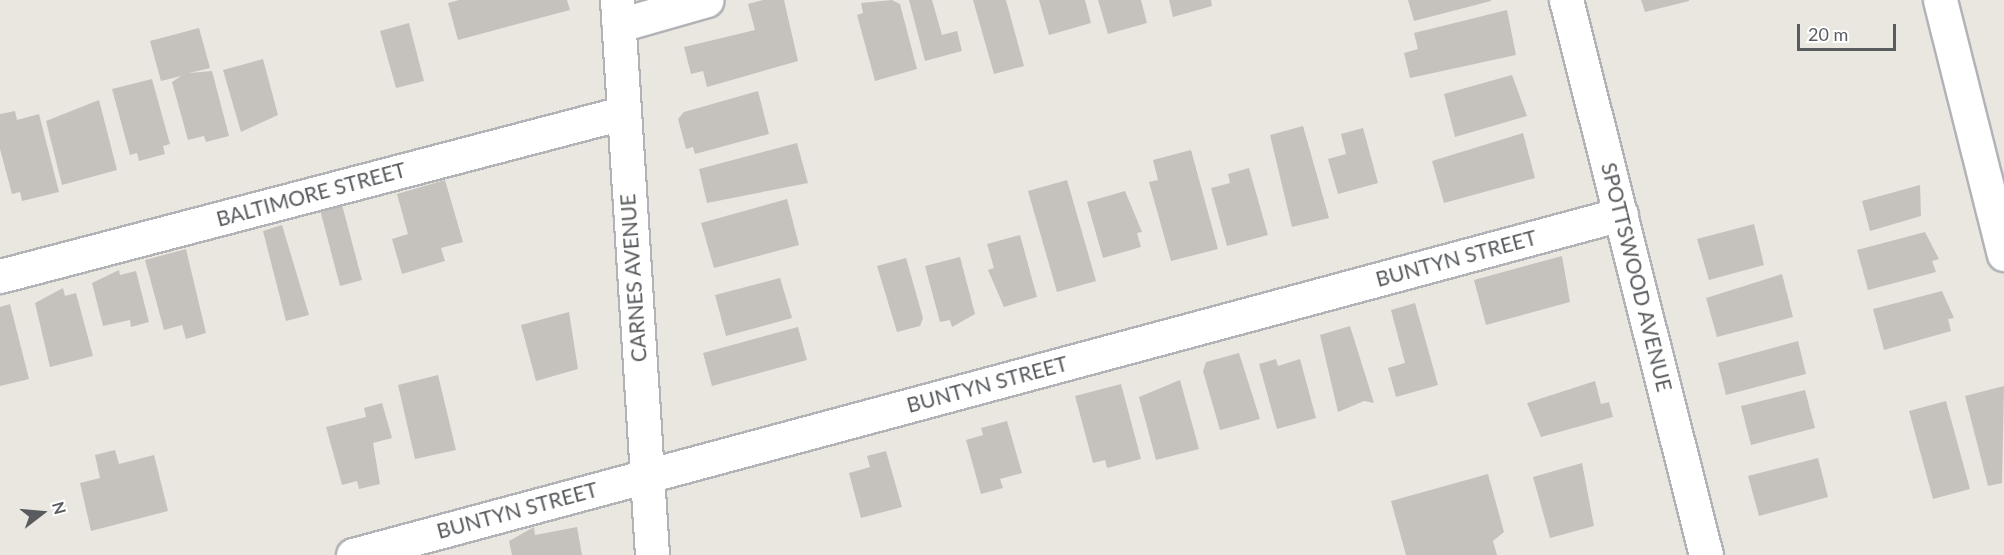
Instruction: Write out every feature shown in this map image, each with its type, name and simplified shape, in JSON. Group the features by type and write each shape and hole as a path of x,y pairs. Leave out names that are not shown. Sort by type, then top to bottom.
{"street":[{"path":"618,12 707,0"},
{"name":"SPOTTSWOOD AVENUE","path":"1566,0 1706,555"},
{"path":"1940,0 2004,254"},
{"name":"CARNES AVENUE","path":"618,12 622,113 652,555"},
{"name":"BALTIMORE STREET","path":"0,276 622,113"},
{"name":"BUNTYN STREET","path":"352,555 1621,214"}],"building":[{"path":"459,0 567,0 570,10 458,40 448,3"},
{"path":"763,0 784,0 798,61 707,87 703,71 691,74 684,47 755,30 748,4"},
{"path":"892,0 900,4 917,69 875,81 857,15 863,13 861,3"},
{"path":"909,0 932,0 942,35 957,31 962,51 925,61"},
{"path":"973,0 1006,0 1024,66 994,74"},
{"path":"1039,0 1085,0 1091,23 1049,35"},
{"path":"1098,0 1141,0 1147,23 1108,34"},
{"path":"1169,0 1211,0 1212,6 1173,17"},
{"path":"1408,0 1491,0 1491,1 1414,21"},
{"path":"1641,0 1689,0 1689,1 1645,12"},
{"path":"1507,10 1516,55 1410,78 1404,53 1418,49 1414,33"},
{"path":"409,23 424,81 396,88 380,31"},
{"path":"199,28 210,68 189,73 212,71 229,136 206,142 204,136 188,140 172,82 181,76 161,81 150,41"},
{"path":"263,59 278,115 241,132 223,70"},
{"path":"1512,75 1527,116 1455,137 1444,94"},
{"path":"152,79 170,144 163,146 165,154 139,161 137,153 130,155 112,89"},
{"path":"758,91 769,134 695,154 693,147 686,149 678,119 684,112"},
{"path":"99,100 117,170 62,185 46,121"},
{"path":"15,111 17,120 39,114 59,192 22,201 20,192 12,194 0,149 0,114"},
{"path":"1303,126 1329,218 1292,227 1270,135"},
{"path":"1363,128 1378,183 1338,194 1328,159 1346,154 1341,134"},
{"path":"1523,133 1535,178 1444,203 1432,161"},
{"path":"797,143 808,183 707,203 699,169"},
{"path":"1191,150 1218,249 1171,261 1149,182 1158,180 1153,160"},
{"path":"1249,168 1268,235 1227,246 1211,188 1230,183 1228,174"},
{"path":"445,180 463,242 441,248 445,261 402,274 392,239 408,234 397,194"},
{"path":"1067,180 1096,281 1057,292 1028,191"},
{"path":"1920,185 1921,216 1870,231 1862,201"},
{"path":"1125,191 1142,232 1137,233 1141,247 1103,258 1087,202"},
{"path":"787,199 799,245 714,268 701,223"},
{"path":"341,201 362,280 340,286 319,206"},
{"path":"1754,224 1764,265 1709,280 1697,239"},
{"path":"282,225 309,315 286,321 263,231"},
{"path":"1925,232 1939,259 1932,261 1936,272 1868,290 1857,250"},
{"path":"1020,235 1037,297 1004,307 988,270 994,268 987,244"},
{"path":"186,249 206,333 186,339 182,325 164,330 145,260"},
{"path":"1562,256 1570,302 1486,325 1474,280"},
{"path":"960,257 975,314 952,327 950,320 940,322 925,266"},
{"path":"906,258 923,318 920,326 897,332 877,266"},
{"path":"119,270 120,275 136,271 149,322 131,327 130,320 103,326 92,283"},
{"path":"1782,274 1793,317 1717,337 1706,298"},
{"path":"780,278 792,318 726,336 715,295"},
{"path":"63,288 65,296 76,293 93,356 50,367 35,303"},
{"path":"1942,291 1954,318 1948,319 1951,331 1884,350 1873,309"},
{"path":"1415,303 1438,385 1396,397 1388,368 1405,363 1391,310"},
{"path":"10,304 29,379 0,386 0,307"},
{"path":"569,312 578,369 536,381 521,325"},
{"path":"1350,326 1374,403 1364,401 1338,412 1320,335"},
{"path":"798,327 807,360 712,386 703,353"},
{"path":"1798,341 1806,374 1726,395 1718,363"},
{"path":"1239,353 1260,419 1220,430 1203,371 1206,362"},
{"path":"1276,359 1278,366 1300,359 1316,418 1277,429 1259,364"},
{"path":"438,375 456,450 415,459 398,385"},
{"path":"1180,380 1199,449 1156,460 1139,397"},
{"path":"1595,381 1601,404 1609,402 1613,417 1541,437 1527,403"},
{"path":"1121,384 1141,459 1107,468 1105,460 1093,463 1075,396"},
{"path":"2004,386 2002,483 1988,486 1965,396"},
{"path":"1805,390 1815,428 1751,445 1741,406"},
{"path":"1946,401 1970,489 1933,499 1909,411"},
{"path":"382,403 392,438 373,443 380,484 359,489 357,481 342,485 326,427 366,417 364,408"},
{"path":"1007,421 1022,473 1000,479 1003,488 981,494 966,440 983,435 981,428"},
{"path":"115,450 119,464 154,455 168,511 91,531 80,483 100,478 95,455"},
{"path":"886,451 902,507 861,518 849,473 870,467 867,456"},
{"path":"1818,458 1828,497 1759,516 1748,476"},
{"path":"1582,463 1594,526 1550,538 1533,477"},
{"path":"1488,474 1504,532 1493,541 1497,555 1406,555 1391,501"},
{"path":"534,527 535,535 577,527 582,555 512,555 509,541"}]}
